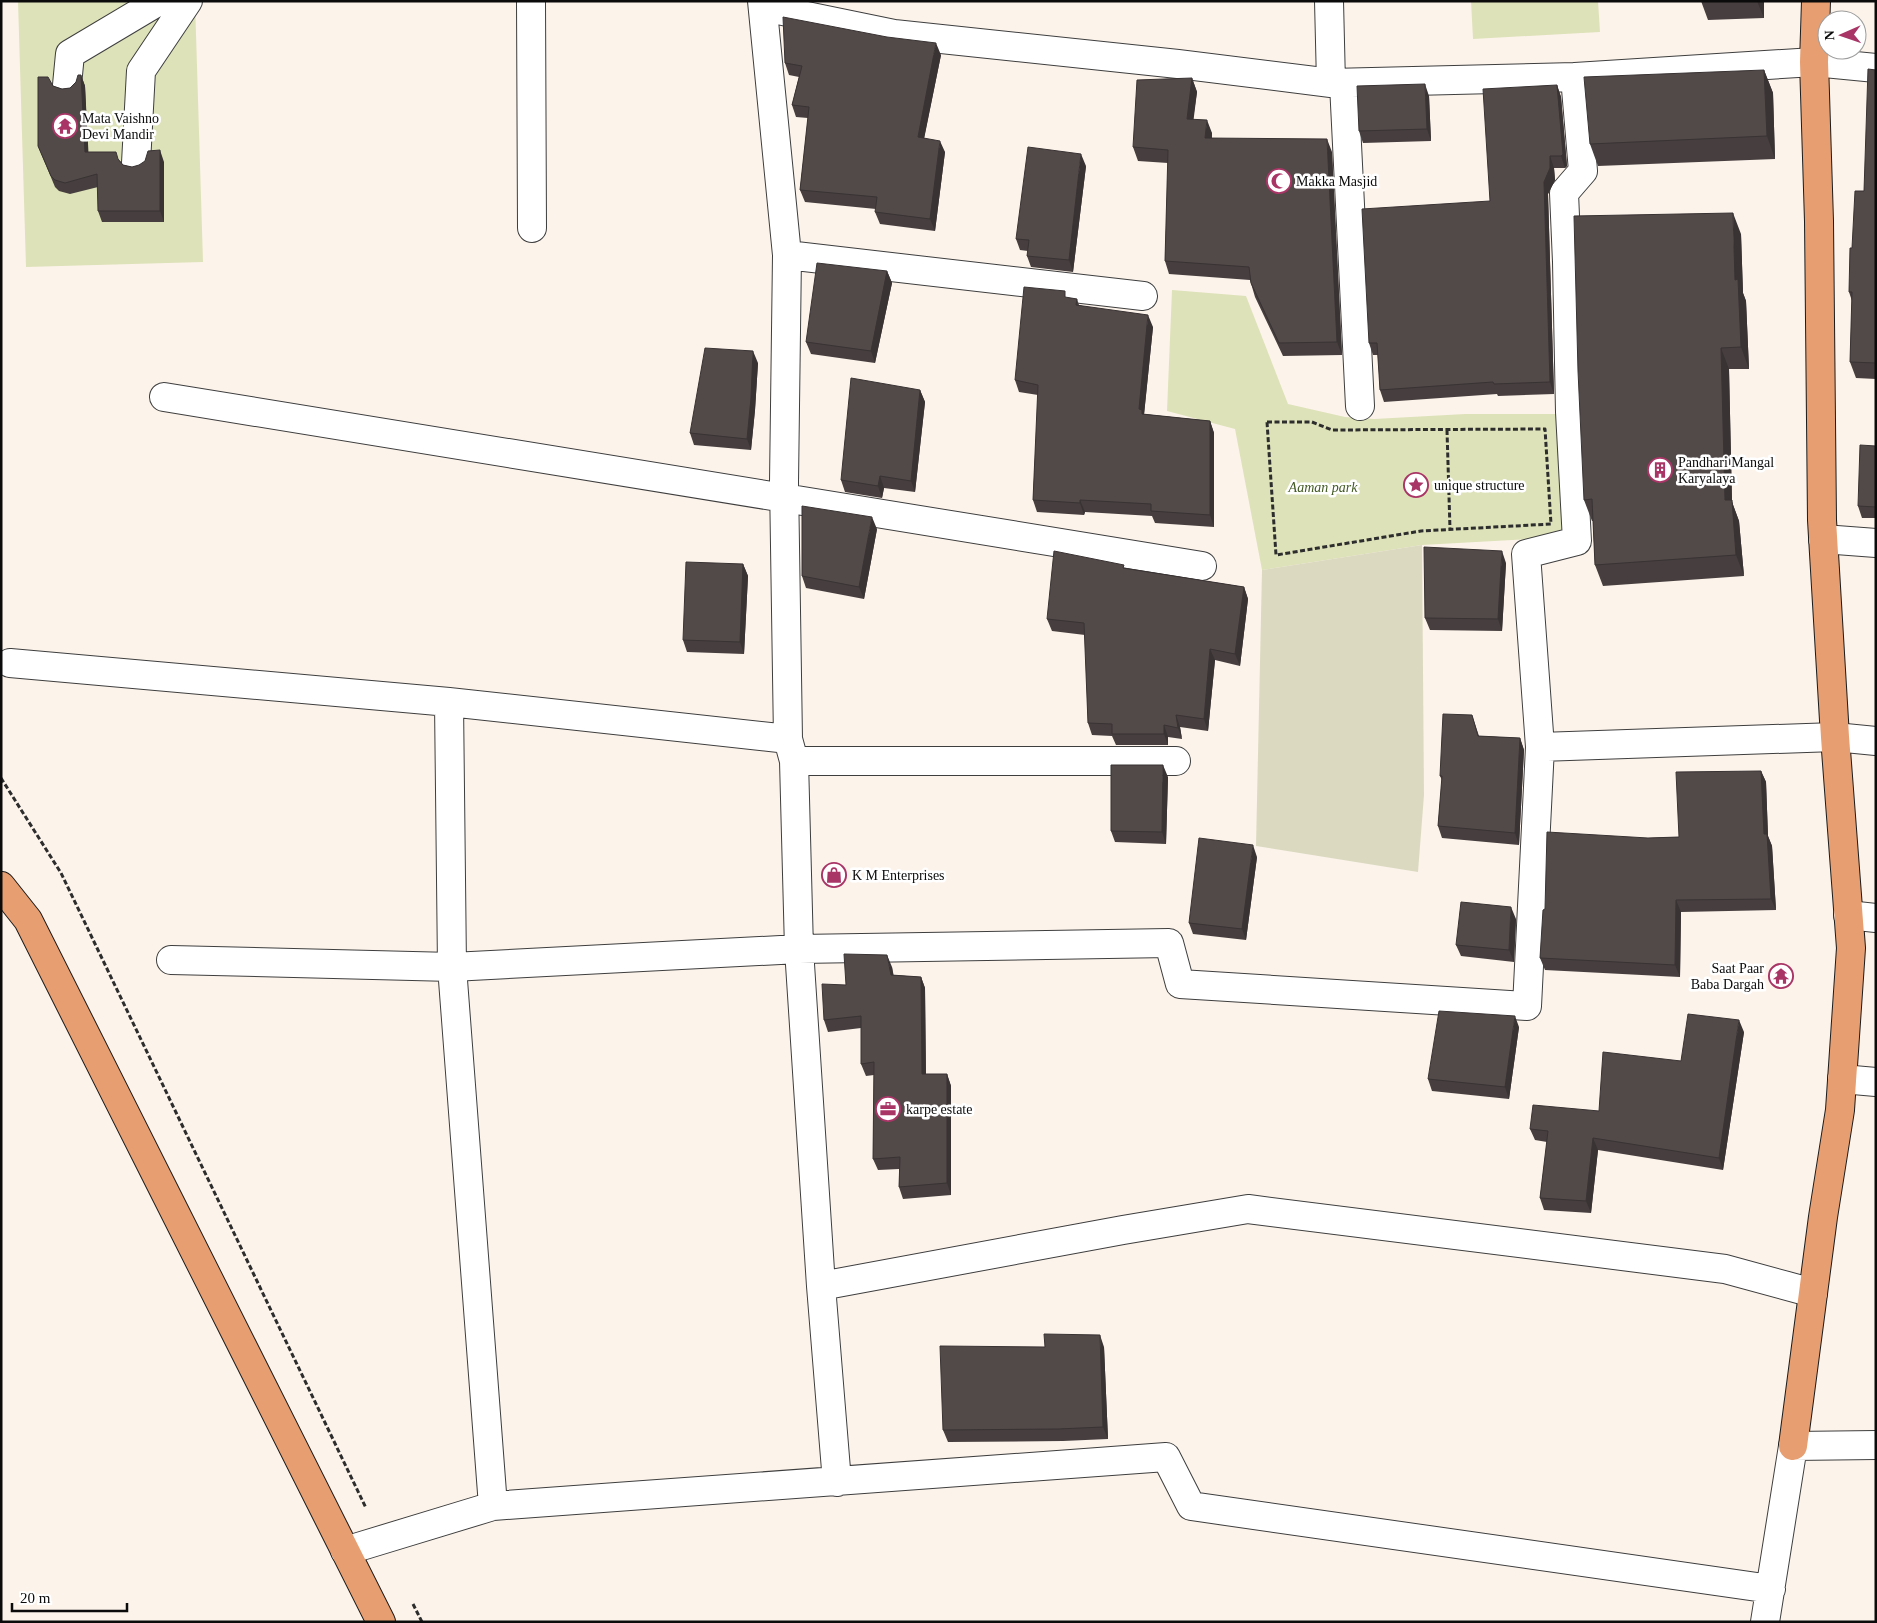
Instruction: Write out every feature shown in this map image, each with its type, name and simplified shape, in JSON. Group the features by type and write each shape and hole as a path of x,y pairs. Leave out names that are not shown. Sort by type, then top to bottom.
{"main road":[{"path":"1793,1446 1823,1217 1840,1110 1851,948 1834,737 1823,538 1819,221 1814,62 1816,1"},
{"path":"1,886 28,920 382,1622"}],"street":[{"path":"67,85 70,54 159,1"},
{"path":"136,162 141,71 188,1"},
{"path":"531,1 532,228"},
{"path":"1329,1 1338,84 1360,406"},
{"path":"837,1482 799,949 784,499 787,255 763,4 894,34 1178,64 1338,84 1575,77 1814,62 1876,68"},
{"path":"171,960 452,967 799,949 1169,942 1180,984 1527,1006 1540,747 1526,554 1577,541 1570,412 1568,262 1564,193 1583,170 1575,77"},
{"path":"787,255 1144,296"},
{"path":"164,397 1202,566"},
{"path":"1823,538 1876,543"},
{"path":"10,663 449,702 791,750 1176,761"},
{"path":"449,702 452,967 493,1506"},
{"path":"1540,747 1834,737 1876,741"},
{"path":"1848,915 1876,918"},
{"path":"1842,1079 1876,1082"},
{"path":"822,1286 1123,1230 1248,1209 1725,1269 1813,1293"},
{"path":"1765,1622 1793,1446 1876,1445"},
{"path":"345,1551 493,1506 1166,1457 1191,1506 1771,1589"}],"path":[{"path":"1267,422 1312,422 1332,430 1545,429 1551,524 1450,529 1421,531 1276,555 1267,422"},
{"path":"1447,430 1450,529"},
{"path":"1,778 61,873 381,1540"}],"green space":[{"path":"18,1 195,1 203,262 26,267"},
{"path":"1471,1 1598,1 1600,32 1473,39"},
{"name":"Aaman park","path":"1172,290 1246,296 1288,404 1345,417 1374,419 1465,414 1563,414 1567,537 1422,545 1262,570 1235,429 1167,411"},
{"path":"1422,545 1424,795 1418,872 1256,846 1262,570"}],"building":[{"path":"783,17 887,37 936,43 918,137 940,141 930,219 875,212 877,197 800,190 809,107 792,105 802,66 785,63"},
{"path":"1868,69 1876,70 1876,363 1850,362 1852,292 1849,292 1850,248 1852,248 1855,191 1864,191"},
{"path":"1764,70 1767,136 1590,144 1584,77"},
{"path":"78,75 81,75 85,152 116,152 118,159 123,165 132,167 145,161 148,151 160,150 160,211 98,211 97,174 65,183 55,180 51,176 38,146 38,77 48,77 53,86 62,89 70,88 76,82"},
{"path":"1192,78 1187,119 1207,120 1205,138 1327,139 1337,342 1279,343 1251,283 1249,267 1165,261 1168,150 1133,147 1137,80"},
{"path":"1425,84 1427,129 1359,131 1357,86"},
{"path":"1557,85 1563,154 1561,156 1550,156 1550,168 1544,182 1550,382 1494,384 1493,382 1380,390 1377,343 1369,343 1362,209 1490,201 1483,89"},
{"path":"1028,147 1081,154 1069,260 1027,256 1029,240 1016,239"},
{"path":"1733,213 1735,280 1738,279 1741,347 1721,348 1725,500 1732,500 1736,555 1595,565 1592,499 1584,500 1574,216"},
{"path":"817,263 887,271 871,351 806,342"},
{"path":"1024,287 1065,291 1065,297 1077,299 1076,305 1148,315 1139,409 1142,410 1142,414 1210,421 1210,515 1151,511 1151,504 1080,500 1080,503 1033,500 1038,385 1015,380"},
{"path":"705,348 753,351 747,439 690,433"},
{"path":"851,378 920,390 911,481 880,476 878,486 841,480"},
{"path":"1860,445 1876,446 1876,507 1858,506"},
{"path":"802,506 872,517 859,587 802,576"},
{"path":"1424,547 1502,551 1498,619 1425,618"},
{"path":"1054,551 1124,565 1123,568 1244,587 1235,654 1210,649 1204,719 1176,715 1178,728 1164,725 1164,734 1112,734 1112,724 1088,723 1084,623 1047,619"},
{"path":"686,562 743,564 740,642 683,640"},
{"path":"1443,714 1472,715 1478,736 1520,738 1515,833 1438,826 1442,776 1440,776"},
{"path":"1111,765 1163,765 1162,832 1111,831"},
{"path":"1761,771 1764,834 1767,834 1771,899 1676,900 1675,965 1540,958 1543,910 1545,909 1547,832 1648,838 1679,837 1676,772"},
{"path":"1199,838 1253,845 1242,929 1189,923"},
{"path":"1461,902 1511,907 1509,950 1456,945"},
{"path":"844,954 887,955 891,975 921,977 922,1074 947,1074 947,1183 899,1187 900,1157 873,1159 874,1062 861,1064 861,1016 824,1020 822,984 846,985"},
{"path":"1439,1011 1515,1016 1505,1087 1428,1079"},
{"path":"1688,1014 1739,1020 1719,1158 1593,1138 1586,1201 1540,1198 1548,1131 1530,1129 1533,1105 1599,1111 1603,1052 1681,1061"},
{"path":"1044,1334 1100,1335 1103,1427 943,1430 940,1346 1045,1347"}],"place":[{"name":"Mata Vaishno Devi Mandir","path":"65,126"},
{"name":"Makka Masjid","path":"1279,181"},
{"name":"Pandhari Mangal Karyalaya","path":"1660,470"},
{"name":"unique structure","path":"1416,485"},
{"name":"K M Enterprises","path":"834,875"},
{"name":"Saat Paar Baba Dargah","path":"1781,976"},
{"name":"karpe estate","path":"888,1109"}]}
